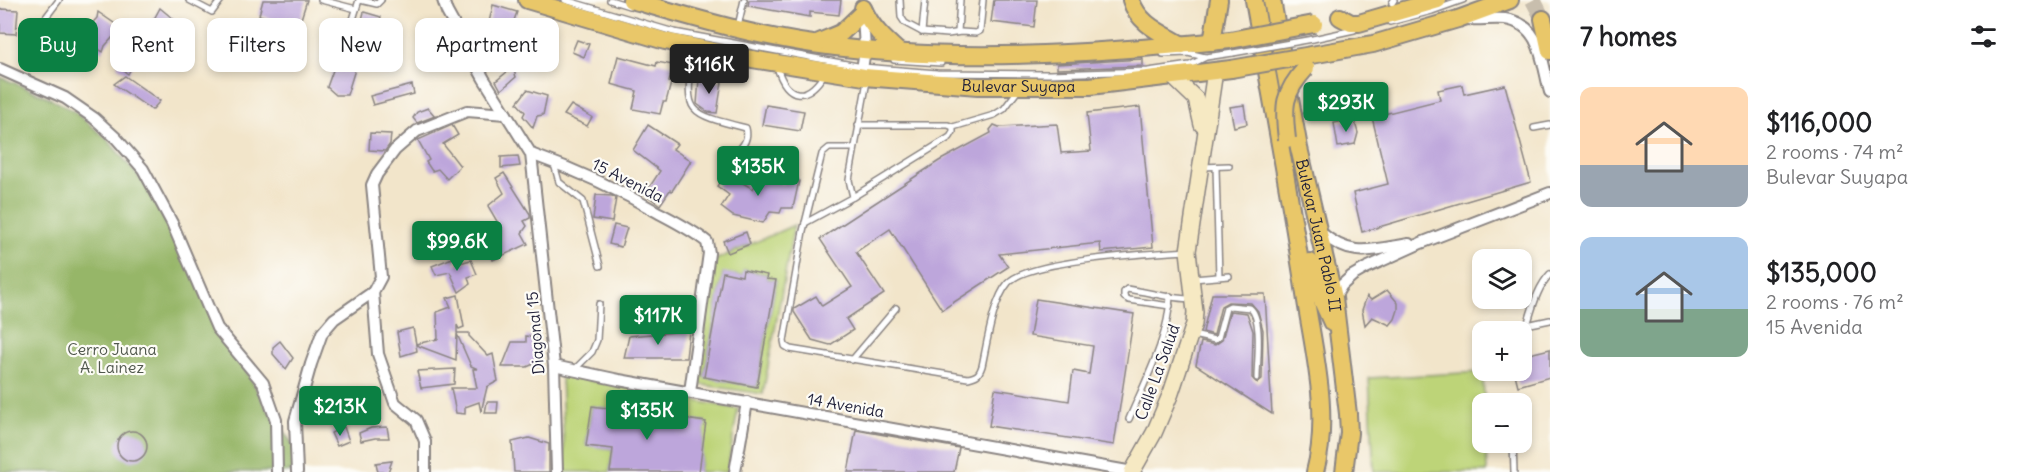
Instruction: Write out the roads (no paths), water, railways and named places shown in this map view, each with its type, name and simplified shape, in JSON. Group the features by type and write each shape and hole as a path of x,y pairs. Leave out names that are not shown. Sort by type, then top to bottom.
{"main road":[{"name":"Bulevar Suyapa","path":"527,0 665,41 827,70 892,56 1106,52 1182,45 1221,55 1315,39 1340,17 1396,1"},
{"name":"Bulevar Suyapa","path":"631,0 662,4 737,28 813,44 864,63 978,86 1090,86 1173,77 1221,55 1315,39 1343,49 1373,44 1458,19 1510,0"},
{"path":"1131,0 1140,17 1151,27 1182,45"},
{"path":"1219,0 1221,55"},
{"name":"Bulevar Juan Pablo II","path":"1254,0 1295,226 1317,373 1323,428 1316,472"},
{"name":"Bulevar Juan Pablo II","path":"1272,0 1299,148 1334,298 1348,414 1349,433 1344,472"},
{"path":"1340,17 1352,23 1359,23 1438,0"},
{"path":"813,44 841,33 863,7 869,21 892,56"},
{"path":"1543,19 1550,51"},
{"path":"1339,340 1318,292 1311,269 1284,113 1285,102 1295,80 1306,68 1343,49"},
{"name":"Calle La Salud","path":"1133,472 1154,433 1171,393 1194,324 1194,299 1188,251 1204,137 1221,55"},
{"name":"Calle La Salud","path":"1173,77 1196,99 1204,137"}],"street":[{"name":"Diagonal 15","path":"443,0 447,12 531,154 554,366 557,472"},
{"path":"863,7 864,63"},
{"path":"1458,19 1505,20 1525,27 1539,45 1550,92"},
{"path":"0,69 65,98 94,118 116,138 143,169 172,223 217,328 263,383 276,420 277,472"},
{"path":"297,472 295,421 322,333 334,319 373,292 381,277 372,185 377,174 395,150 417,131 467,111 506,114"},
{"name":"15 Avenida","path":"531,154 585,174 614,188 693,231 707,242 709,253 701,313"},
{"path":"1334,298 1342,285 1352,276 1421,243 1550,194"},
{"path":"1318,231 1346,249 1365,250 1421,243"},
{"path":"373,292 378,354 394,403 416,420 425,441 425,472"},
{"path":"690,392 701,313"},
{"name":"14 Avenida","path":"554,366 1133,472"},
{"path":"735,472 747,402"}],"lane":[{"path":"45,18 59,0"},
{"path":"189,0 212,12 221,0"},
{"path":"321,0 356,9"},
{"path":"353,18 360,0 377,4 381,0"},
{"path":"565,0 674,32 937,73 1071,74 1148,71 1190,65 1221,55"},
{"path":"610,0 754,39 842,55"},
{"path":"737,28 744,0"},
{"path":"900,0 900,17 905,23 922,32 948,34 980,31 983,0"},
{"path":"922,32 925,0"},
{"path":"958,32 960,0"},
{"path":"1315,39 1403,19 1463,0"},
{"path":"693,46 689,90 690,102 694,110 708,118 746,128 748,135 742,148 735,153 722,152"},
{"path":"1155,54 1221,55"},
{"path":"994,62 1145,55"},
{"path":"892,56 949,63"},
{"path":"776,62 784,86 795,93 810,90 821,80 827,70"},
{"path":"853,198 849,180 858,125 864,63"},
{"path":"858,125 948,125 953,127 994,115 1004,109 1020,86"},
{"path":"1534,128 1550,125"},
{"path":"805,223 853,198 950,137 953,127"},
{"path":"854,148 829,148 822,154 805,223 784,341 785,346 790,349 968,378 976,377 982,366 997,301 1008,282 1025,272 1072,262 1188,251"},
{"path":"554,162 559,182 583,201 600,266"},
{"path":"1200,166 1229,166"},
{"path":"1216,167 1219,277"},
{"path":"1528,321 1535,298 1550,274"},
{"path":"1191,279 1229,276"},
{"path":"1170,306 1129,300 1124,297 1124,292 1127,289 1178,299 1194,299"},
{"path":"1129,419 1163,335 1170,296"},
{"path":"574,370 592,352 597,340 599,304"},
{"path":"1191,334 1215,340 1218,338 1226,308 1234,306 1254,310 1258,340 1257,378"},
{"path":"852,360 896,308"},
{"path":"633,317 701,313"},
{"path":"1532,324 1550,320"},
{"path":"1514,453 1514,472"}],"tunnel":[{"path":"1533,0 1543,19"}],"park label":[{"name":"Cerro Juana A. Lainez","path":"112,358"}]}
